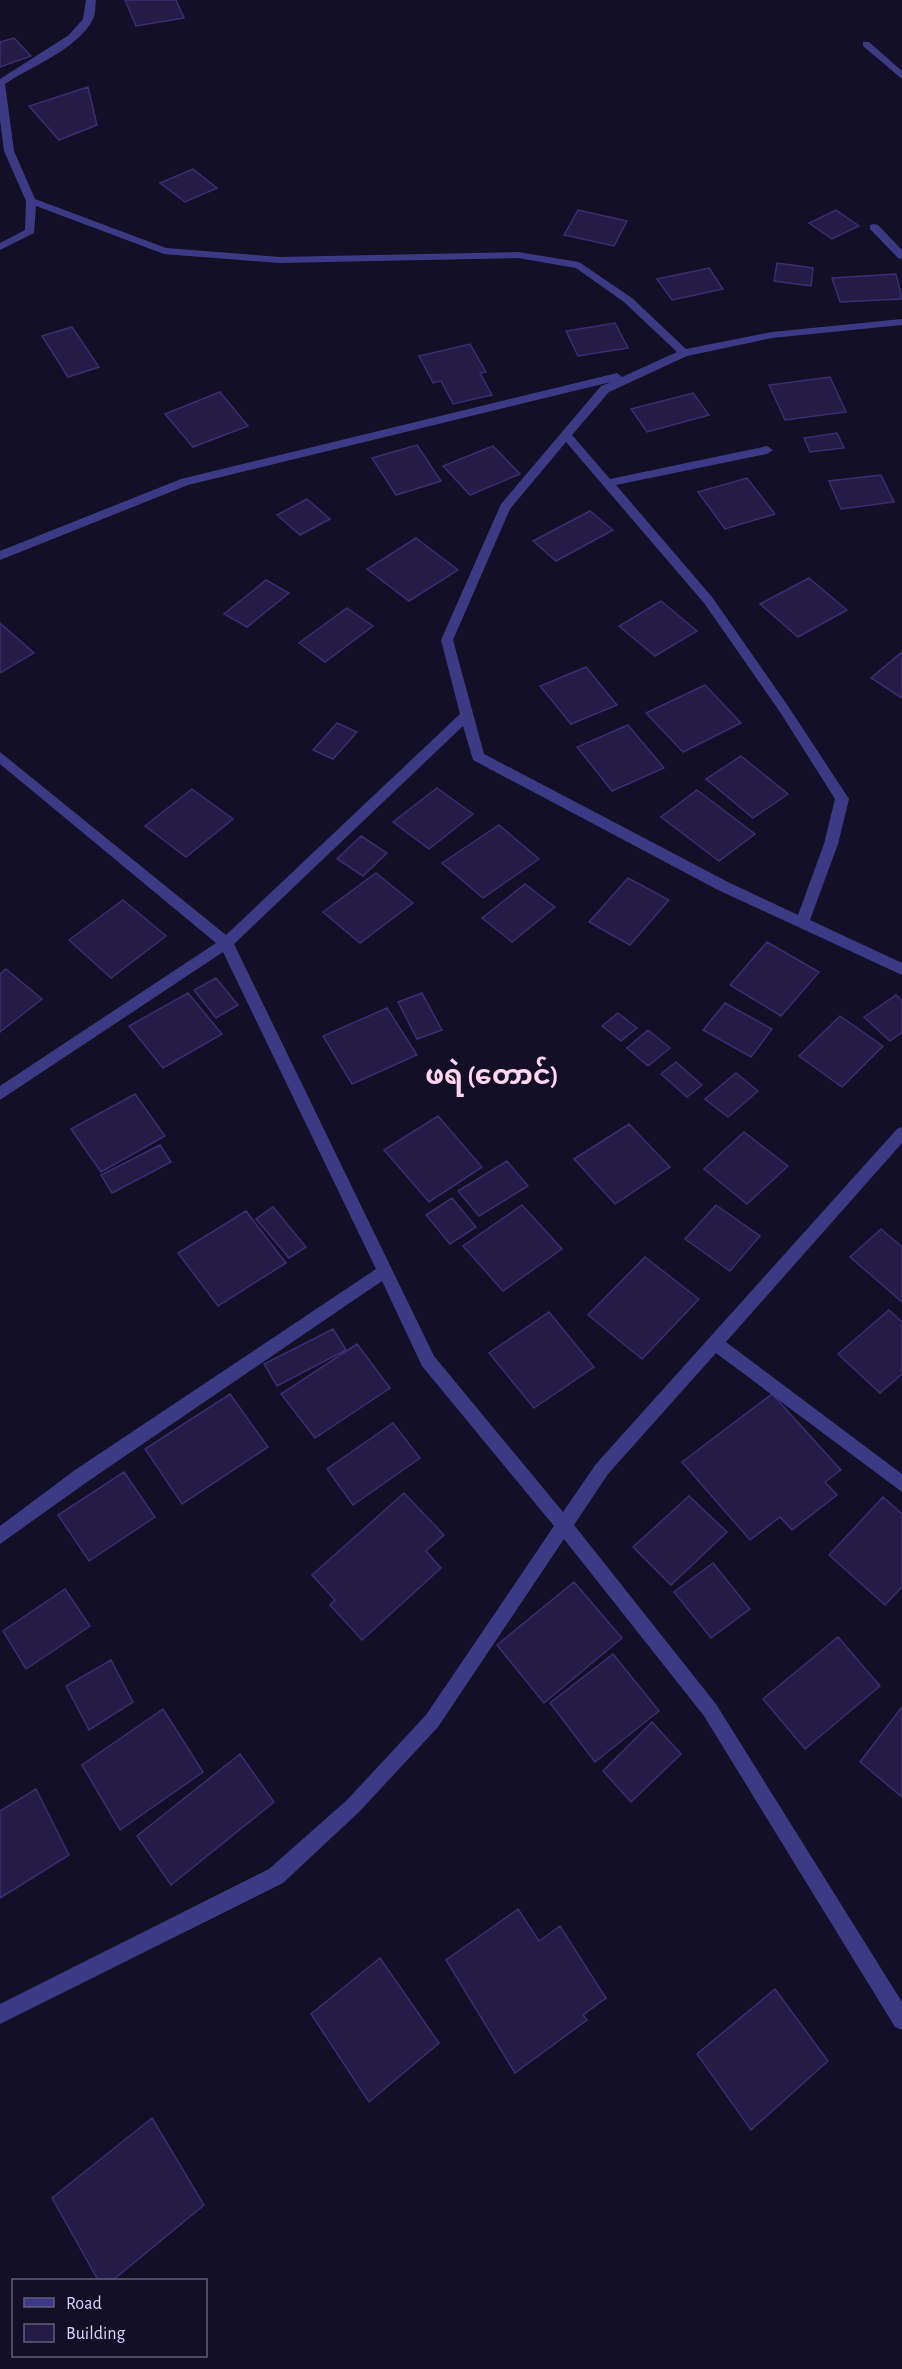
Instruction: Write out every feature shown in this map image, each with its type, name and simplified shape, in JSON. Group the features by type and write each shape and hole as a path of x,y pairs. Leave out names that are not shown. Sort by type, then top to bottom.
{"street":[{"path":"0,247 30,231 31,201 9,151 0,83 21,68 72,40 89,17 91,0"},
{"path":"866,44 902,76"},
{"path":"31,201 164,252 280,260 518,255 579,265 628,300 684,353"},
{"path":"874,227 902,256"},
{"path":"902,322 772,335 684,353 605,390 505,507 447,640 478,757 723,886 902,969"},
{"path":"0,556 185,482 646,370"},
{"path":"566,435 708,600 784,709 842,799 831,844 802,923"},
{"path":"608,483 767,450"},
{"path":"0,1094 226,943 467,715"},
{"path":"0,757 226,943 428,1361 563,1524 710,1710 902,2020"},
{"path":"0,2014 276,1876 353,1806 432,1721 563,1524 603,1469 902,1133"},
{"path":"0,1536 81,1476 386,1270"},
{"path":"715,1342 902,1484"}],"building":[{"path":"125,0 176,0 184,18 136,26"},
{"path":"14,38 31,56 0,67 0,42"},
{"path":"88,87 97,125 59,140 29,106"},
{"path":"193,169 217,188 185,202 160,183"},
{"path":"578,210 627,221 614,246 564,235"},
{"path":"836,210 859,226 832,239 809,223"},
{"path":"777,263 813,268 811,286 774,281"},
{"path":"709,268 723,289 672,300 657,279"},
{"path":"896,274 902,299 840,302 832,278"},
{"path":"615,323 628,348 578,356 566,331"},
{"path":"72,327 99,367 68,377 42,336"},
{"path":"470,344 486,372 480,373 492,395 453,404 441,381 433,383 419,356"},
{"path":"830,377 846,412 785,420 769,385"},
{"path":"220,392 248,426 193,447 165,414"},
{"path":"693,393 709,415 647,432 631,409"},
{"path":"837,433 844,448 810,452 804,438"},
{"path":"417,445 441,481 396,495 372,458"},
{"path":"493,446 520,474 470,495 443,466"},
{"path":"881,475 894,502 841,509 829,481"},
{"path":"747,478 775,514 725,529 698,492"},
{"path":"307,499 330,519 300,535 277,515"},
{"path":"590,511 613,530 556,561 533,541"},
{"path":"416,538 458,570 409,601 367,569"},
{"path":"809,578 847,610 798,637 760,604"},
{"path":"266,580 289,593 247,627 224,614"},
{"path":"661,601 697,631 655,656 619,626"},
{"path":"347,608 373,626 325,662 299,643"},
{"path":"0,623 34,653 0,673"},
{"path":"902,652 902,698 871,678"},
{"path":"586,667 617,705 571,724 540,686"},
{"path":"705,685 741,723 683,752 646,713"},
{"path":"337,723 357,732 333,759 313,750"},
{"path":"628,725 664,768 612,791 577,747"},
{"path":"741,756 788,794 753,818 706,779"},
{"path":"437,788 473,814 429,849 393,822"},
{"path":"192,789 233,819 186,857 145,826"},
{"path":"697,790 755,834 719,861 661,817"},
{"path":"499,825 539,859 483,898 442,863"},
{"path":"361,836 387,853 363,876 337,859"},
{"path":"376,873 413,903 360,943 323,912"},
{"path":"628,878 669,900 630,945 589,922"},
{"path":"525,884 555,907 512,942 482,918"},
{"path":"123,900 166,936 111,978 69,940"},
{"path":"767,942 819,972 781,1016 730,985"},
{"path":"6,969 42,999 0,1032 0,974"},
{"path":"216,978 238,1005 216,1018 194,990"},
{"path":"188,993 222,1034 163,1068 129,1026"},
{"path":"422,993 442,1030 417,1039 398,1002"},
{"path":"896,995 902,1001 902,1032 890,1041 864,1017"},
{"path":"725,1003 772,1029 751,1057 703,1030"},
{"path":"387,1008 417,1055 352,1084 323,1036"},
{"path":"618,1013 637,1028 621,1041 602,1026"},
{"path":"840,1016 883,1046 842,1087 799,1056"},
{"path":"648,1030 670,1048 648,1066 627,1048"},
{"path":"676,1062 702,1085 687,1097 661,1074"},
{"path":"736,1073 758,1091 728,1117 705,1099"},
{"path":"135,1094 165,1136 101,1172 71,1129"},
{"path":"438,1116 482,1167 429,1202 384,1150"},
{"path":"629,1124 670,1167 615,1204 574,1159"},
{"path":"744,1132 788,1166 747,1204 704,1169"},
{"path":"160,1145 171,1162 112,1193 101,1175"},
{"path":"507,1161 528,1186 479,1216 458,1191"},
{"path":"452,1198 476,1227 450,1244 426,1215"},
{"path":"522,1205 562,1249 503,1291 463,1246"},
{"path":"716,1205 760,1236 730,1271 685,1239"},
{"path":"273,1207 306,1247 289,1258 256,1219"},
{"path":"246,1211 286,1263 218,1306 178,1253"},
{"path":"881,1229 902,1247 902,1302 850,1257"},
{"path":"645,1257 699,1299 642,1359 588,1315"},
{"path":"889,1310 902,1322 902,1374 880,1393 838,1354"},
{"path":"549,1312 594,1367 534,1408 489,1353"},
{"path":"333,1329 346,1350 277,1386 264,1364"},
{"path":"357,1344 390,1388 315,1438 281,1394"},
{"path":"230,1394 268,1447 182,1504 145,1449"},
{"path":"772,1394 841,1470 825,1482 837,1495 792,1530 780,1517 750,1540 682,1462"},
{"path":"393,1423 420,1458 353,1505 327,1469"},
{"path":"124,1472 155,1517 89,1561 58,1515"},
{"path":"404,1493 444,1535 426,1551 441,1568 362,1640 330,1605 335,1600 312,1575"},
{"path":"689,1496 727,1532 671,1585 633,1547"},
{"path":"883,1497 902,1514 902,1587 885,1605 829,1555"},
{"path":"713,1563 750,1609 711,1638 674,1592"},
{"path":"574,1582 622,1638 544,1703 497,1645"},
{"path":"65,1589 90,1626 26,1669 3,1631"},
{"path":"838,1637 880,1686 805,1749 763,1699"},
{"path":"613,1654 659,1711 595,1762 550,1703"},
{"path":"111,1660 133,1702 89,1730 66,1686"},
{"path":"902,1707 902,1797 860,1762"},
{"path":"163,1709 203,1772 120,1830 82,1765"},
{"path":"652,1722 681,1754 631,1802 603,1771"},
{"path":"240,1754 274,1802 171,1885 137,1836"},
{"path":"36,1789 69,1855 0,1898 0,1811"},
{"path":"518,1909 539,1941 560,1926 606,1998 583,2015 587,2020 515,2073 446,1960"},
{"path":"380,1958 439,2043 369,2102 311,2014"},
{"path":"775,1989 828,2061 751,2130 697,2054"},
{"path":"152,2118 204,2205 114,2279 97,2279 52,2198"}],"district":[{"name":"ဖရဲ (တောင်)","path":"492,1075"}]}
